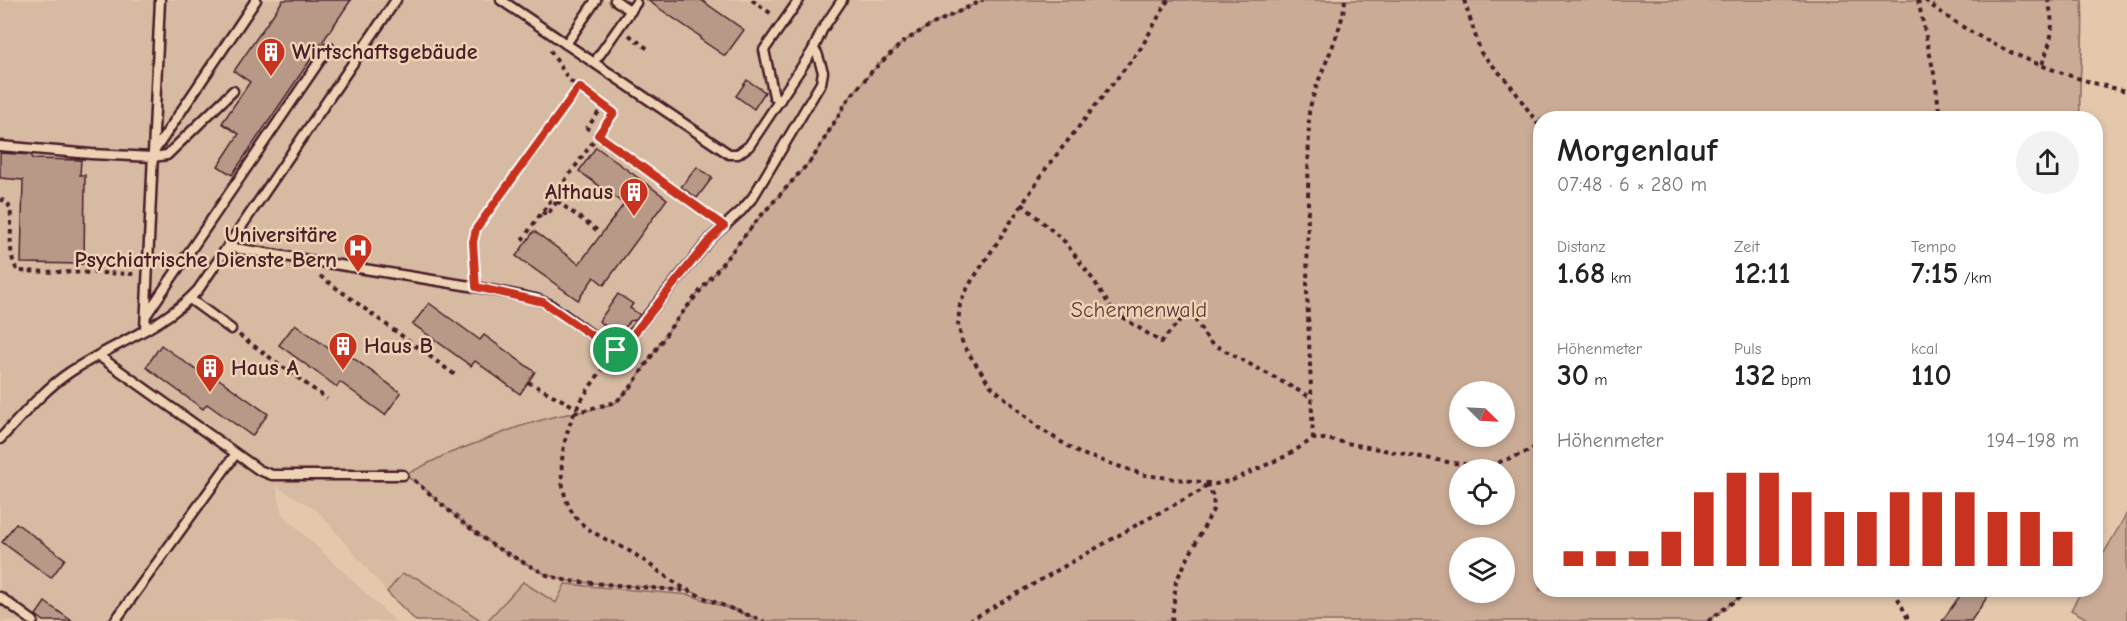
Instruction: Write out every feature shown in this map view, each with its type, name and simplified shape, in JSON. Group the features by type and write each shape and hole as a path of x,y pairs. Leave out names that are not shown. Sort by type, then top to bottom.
{"lane":[{"path":"145,330 160,0"},
{"path":"153,155 256,0"},
{"path":"0,439 51,386 71,372 171,315 190,299 204,282 396,0"},
{"path":"501,0 729,154 738,154 750,146 813,50 822,30 842,0"},
{"path":"566,44 596,0"},
{"path":"598,57 633,7 615,0"},
{"path":"780,100 774,96 764,50 799,0"},
{"path":"146,315 328,47"},
{"path":"228,247 476,287 543,302 616,350 627,342 711,238 753,198 822,83 823,72 817,53 813,50"},
{"path":"0,146 39,151 167,155 233,91"},
{"path":"190,299 231,329"},
{"path":"99,356 259,470 272,475 403,474"},
{"path":"115,621 236,455"},
{"path":"0,597 22,618 33,621"}],"path":[{"path":"752,0 783,22"},
{"path":"574,413 616,402 631,387 671,327 759,218 813,158 847,100 873,70 903,42 929,26 983,0"},
{"path":"1168,0 1141,48 1047,167 969,285 960,304 958,324 963,345 990,385 1039,428 1079,453 1145,475 1216,484 1233,480 1286,456 1313,439 1325,439 1453,463 1476,465 1497,463 1533,448"},
{"path":"1313,439 1307,291 1309,112 1321,70 1339,32 1345,0"},
{"path":"1464,0 1481,53 1509,83 1533,117"},
{"path":"1918,0 1935,78 1939,111"},
{"path":"1925,0 1965,29 2009,51 2073,76 2127,91"},
{"path":"2042,64 2052,41 2053,17 2049,0"},
{"path":"618,28 648,49"},
{"path":"522,240 614,113 570,80 547,46"},
{"path":"476,287 473,242 476,229 579,87"},
{"path":"604,105 588,128 724,226"},
{"path":"542,212 547,215 567,188 562,184"},
{"path":"680,194 684,189"},
{"path":"0,199 8,204 10,211 9,234 15,267 18,271 148,274"},
{"path":"557,201 598,231"},
{"path":"1022,204 1065,242 1114,312 1161,342 1189,310 1209,342 1312,398"},
{"path":"297,259 458,377"},
{"path":"231,329 327,399"},
{"path":"616,350 574,413 566,440 561,473 563,488 571,511 588,529 629,551 690,591 764,621"},
{"path":"528,382 577,408"},
{"path":"403,474 418,483 462,522 495,547 547,575 568,581 690,591"},
{"path":"969,621 1204,489 1206,482"},
{"path":"1172,621 1176,581 1214,508 1213,496 1206,482"},
{"path":"1708,621 1740,597"},
{"path":"1897,597 1909,621"}],"shaded area":[{"name":"Universitäre Psychiatrische Dienste Bern","path":"0,0 983,0 929,26 822,143 813,158 759,218 671,327 631,387 616,402 600,408 552,417 445,455 404,474 495,547 547,575 568,581 690,591 764,621 416,621 387,592 318,511 276,486 282,514 395,621 0,621"}],"green space":[{"name":"Schermenwald","path":"983,0 2082,0 2080,111 1533,111 1533,597 1740,597 1708,621 487,621 523,582 556,603 565,584 690,595 758,619 690,591 568,581 547,575 495,547 462,522 418,483 403,475 445,455 518,427 552,417 600,408 616,402 631,387 671,327 759,218 813,158 847,101 873,70 903,42 929,26"},
{"path":"2127,513 2127,621 2091,621 2071,610 2078,597 2103,597 2103,555"},
{"path":"402,574 417,578 482,621 416,621 387,592"}],"building":[{"name":"Wirtschaftsgebäude","path":"283,0 351,0 232,175 218,166 239,134 222,123 250,82 234,71"},
{"path":"647,0 701,0 744,30 725,56"},
{"path":"747,80 765,92 754,109 736,96"},
{"name":"Althaus","path":"596,147 667,199 604,285 594,277 578,300 516,256 534,231 579,264 624,204 579,171"},
{"path":"0,153 32,155 32,159 81,160 80,175 85,175 84,264 21,263 23,180 0,178"},
{"path":"697,167 712,178 697,198 681,187"},
{"path":"618,294 633,304 630,308 640,315 636,320 630,321 619,336 599,321"},
{"path":"429,303 480,340 484,335 535,372 520,394 475,361 471,366 413,324"},
{"name":"Haus B","path":"295,324 346,361 349,355 401,393 385,415 340,382 337,387 279,345"},
{"name":"Haus A","path":"161,345 213,382 216,377 268,414 252,436 207,404 203,409 146,367"},
{"path":"16,523 65,559 51,578 2,542"},
{"path":"1959,597 1987,597 1971,621 1942,621"},
{"path":"45,602 72,621 44,621 36,615"}],"place":[{"name":"Wirtschaftsgebäude","path":"271,78"},
{"name":"Althaus","path":"634,218"},
{"name":"Universitäre Psychiatrische Dienste Bern","path":"358,274"},
{"name":"Haus B","path":"343,372"},
{"name":"Haus A","path":"210,394"}],"route":[{"path":"579,87 614,113 598,135 724,226 711,238 627,342 616,350 543,302 476,287 473,235 476,229 579,87"}]}
